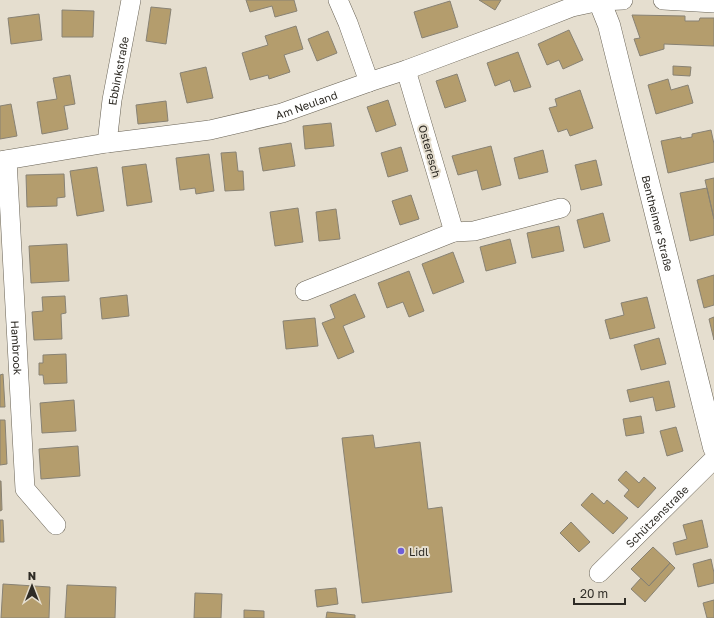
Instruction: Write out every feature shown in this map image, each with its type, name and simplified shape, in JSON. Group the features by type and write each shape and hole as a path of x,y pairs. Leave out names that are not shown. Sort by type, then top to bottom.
{"street":[{"name":"Ebbinkstraße","path":"107,143 112,100 131,0"},
{"path":"338,0 348,23 369,82"},
{"name":"Am Neuland","path":"4,160 107,143 210,130 282,113 406,70 572,7 599,1 623,0"},
{"path":"663,0 714,3"},
{"name":"Bentheimer Straße","path":"599,1 609,25 714,447"},
{"name":"Osteresch","path":"406,70 454,232"},
{"name":"Hambrook","path":"4,160 25,489 56,525"},
{"path":"305,291 454,232 474,231 561,208"},
{"name":"Schützenstraße","path":"599,573 714,459"}],"building":[{"path":"246,0 294,0 297,11 275,17 272,6 250,12"},
{"path":"479,0 501,0 495,10"},
{"path":"450,1 458,27 422,38 414,12"},
{"path":"151,7 171,9 166,44 146,41"},
{"path":"62,10 94,11 93,37 62,37"},
{"path":"39,14 42,40 11,44 8,18"},
{"path":"632,15 685,16 685,21 699,21 700,18 714,18 714,46 664,44 664,49 640,56 634,39 640,38"},
{"path":"296,26 303,49 284,55 290,72 269,79 268,75 250,80 242,53 268,45 265,36"},
{"path":"569,30 583,60 563,69 559,60 547,65 538,44"},
{"path":"328,31 337,53 317,61 308,39"},
{"path":"518,52 531,87 514,92 510,80 495,86 487,63"},
{"path":"673,66 691,67 690,76 673,75"},
{"path":"206,67 213,98 187,103 180,73"},
{"path":"457,74 466,101 445,108 436,81"},
{"path":"70,75 75,104 64,106 68,129 42,134 37,102 57,99 53,78"},
{"path":"668,79 671,90 688,85 693,103 656,114 648,85"},
{"path":"580,90 593,128 570,136 567,129 558,132 549,108 557,106 555,99"},
{"path":"388,100 396,125 376,132 367,107"},
{"path":"166,101 168,121 138,124 136,105"},
{"path":"11,104 17,136 0,139 0,106"},
{"path":"331,123 334,146 305,149 303,126"},
{"path":"711,130 714,144 714,162 668,173 661,141 681,137 681,139 692,137 692,134"},
{"path":"291,143 295,166 263,171 259,148"},
{"path":"491,146 501,185 482,190 477,170 458,175 452,156"},
{"path":"401,147 408,171 388,177 381,153"},
{"path":"543,150 548,172 519,179 514,158"},
{"path":"236,152 238,171 243,171 244,190 225,191 221,153"},
{"path":"209,154 214,191 196,194 195,188 180,190 176,158"},
{"path":"596,160 602,185 581,190 575,165"},
{"path":"146,164 152,202 127,206 122,167"},
{"path":"97,167 104,211 77,216 70,171"},
{"path":"64,174 65,197 57,198 57,206 27,207 26,175"},
{"path":"714,178 714,219 705,180"},
{"path":"707,188 714,219 714,235 690,241 680,193"},
{"path":"411,195 419,219 400,225 392,201"},
{"path":"298,208 303,242 275,246 270,212"},
{"path":"336,209 340,239 319,241 316,212"},
{"path":"603,213 610,241 584,248 577,220"},
{"path":"559,226 564,251 532,258 527,233"},
{"path":"510,239 516,263 486,271 480,247"},
{"path":"67,244 69,281 31,283 29,246"},
{"path":"453,252 464,282 433,294 422,264"},
{"path":"409,271 424,311 409,317 403,302 387,308 378,283"},
{"path":"714,275 714,305 704,308 697,280"},
{"path":"355,294 365,317 343,326 354,352 338,359 322,323 335,318 330,305"},
{"path":"127,295 129,316 102,319 100,298"},
{"path":"65,296 66,313 61,314 62,339 34,340 32,312 43,311 42,297"},
{"path":"647,297 655,328 610,339 605,320 624,315 621,303"},
{"path":"714,317 714,340 709,319"},
{"path":"315,318 318,346 286,349 283,321"},
{"path":"659,338 666,364 641,370 634,345"},
{"path":"66,354 67,383 44,384 43,375 39,375 39,363 43,363 43,355"},
{"path":"3,374 5,407 0,407 0,375"},
{"path":"669,381 675,407 656,411 653,397 630,402 627,390"},
{"path":"74,400 76,431 42,433 40,403"},
{"path":"641,416 644,433 626,436 623,419"},
{"path":"0,420 5,420 7,464 0,465"},
{"path":"676,427 683,451 667,456 660,431"},
{"name":"Lidl","path":"373,435 375,448 420,442 428,509 442,507 452,592 362,603 342,438"},
{"path":"78,446 80,476 41,479 39,449"},
{"path":"626,471 639,483 644,477 656,488 638,508 624,496 629,490 618,480"},
{"path":"0,481 2,510 0,511"},
{"path":"592,493 604,504 607,500 628,518 613,534 581,505"},
{"path":"0,520 3,520 4,542 0,542"},
{"path":"702,520 708,547 676,555 673,543 687,539 683,525"},
{"path":"571,522 590,542 579,552 560,533"},
{"path":"653,547 670,563 649,586 631,569"},
{"path":"711,559 714,573 714,583 698,587 693,564"},
{"path":"670,563 675,568 645,602 631,589 641,578 649,586"},
{"path":"3,584 50,587 49,618 1,618"},
{"path":"67,585 116,587 115,618 65,618"},
{"path":"336,588 338,604 317,607 315,590"},
{"path":"195,593 222,594 221,618 194,618"},
{"path":"714,600 714,618 707,618 703,603"},
{"path":"244,610 264,611 264,618 244,618"},
{"path":"327,612 355,615 355,618 326,618"}],"place":[{"name":"Lidl","path":"401,551"}]}
